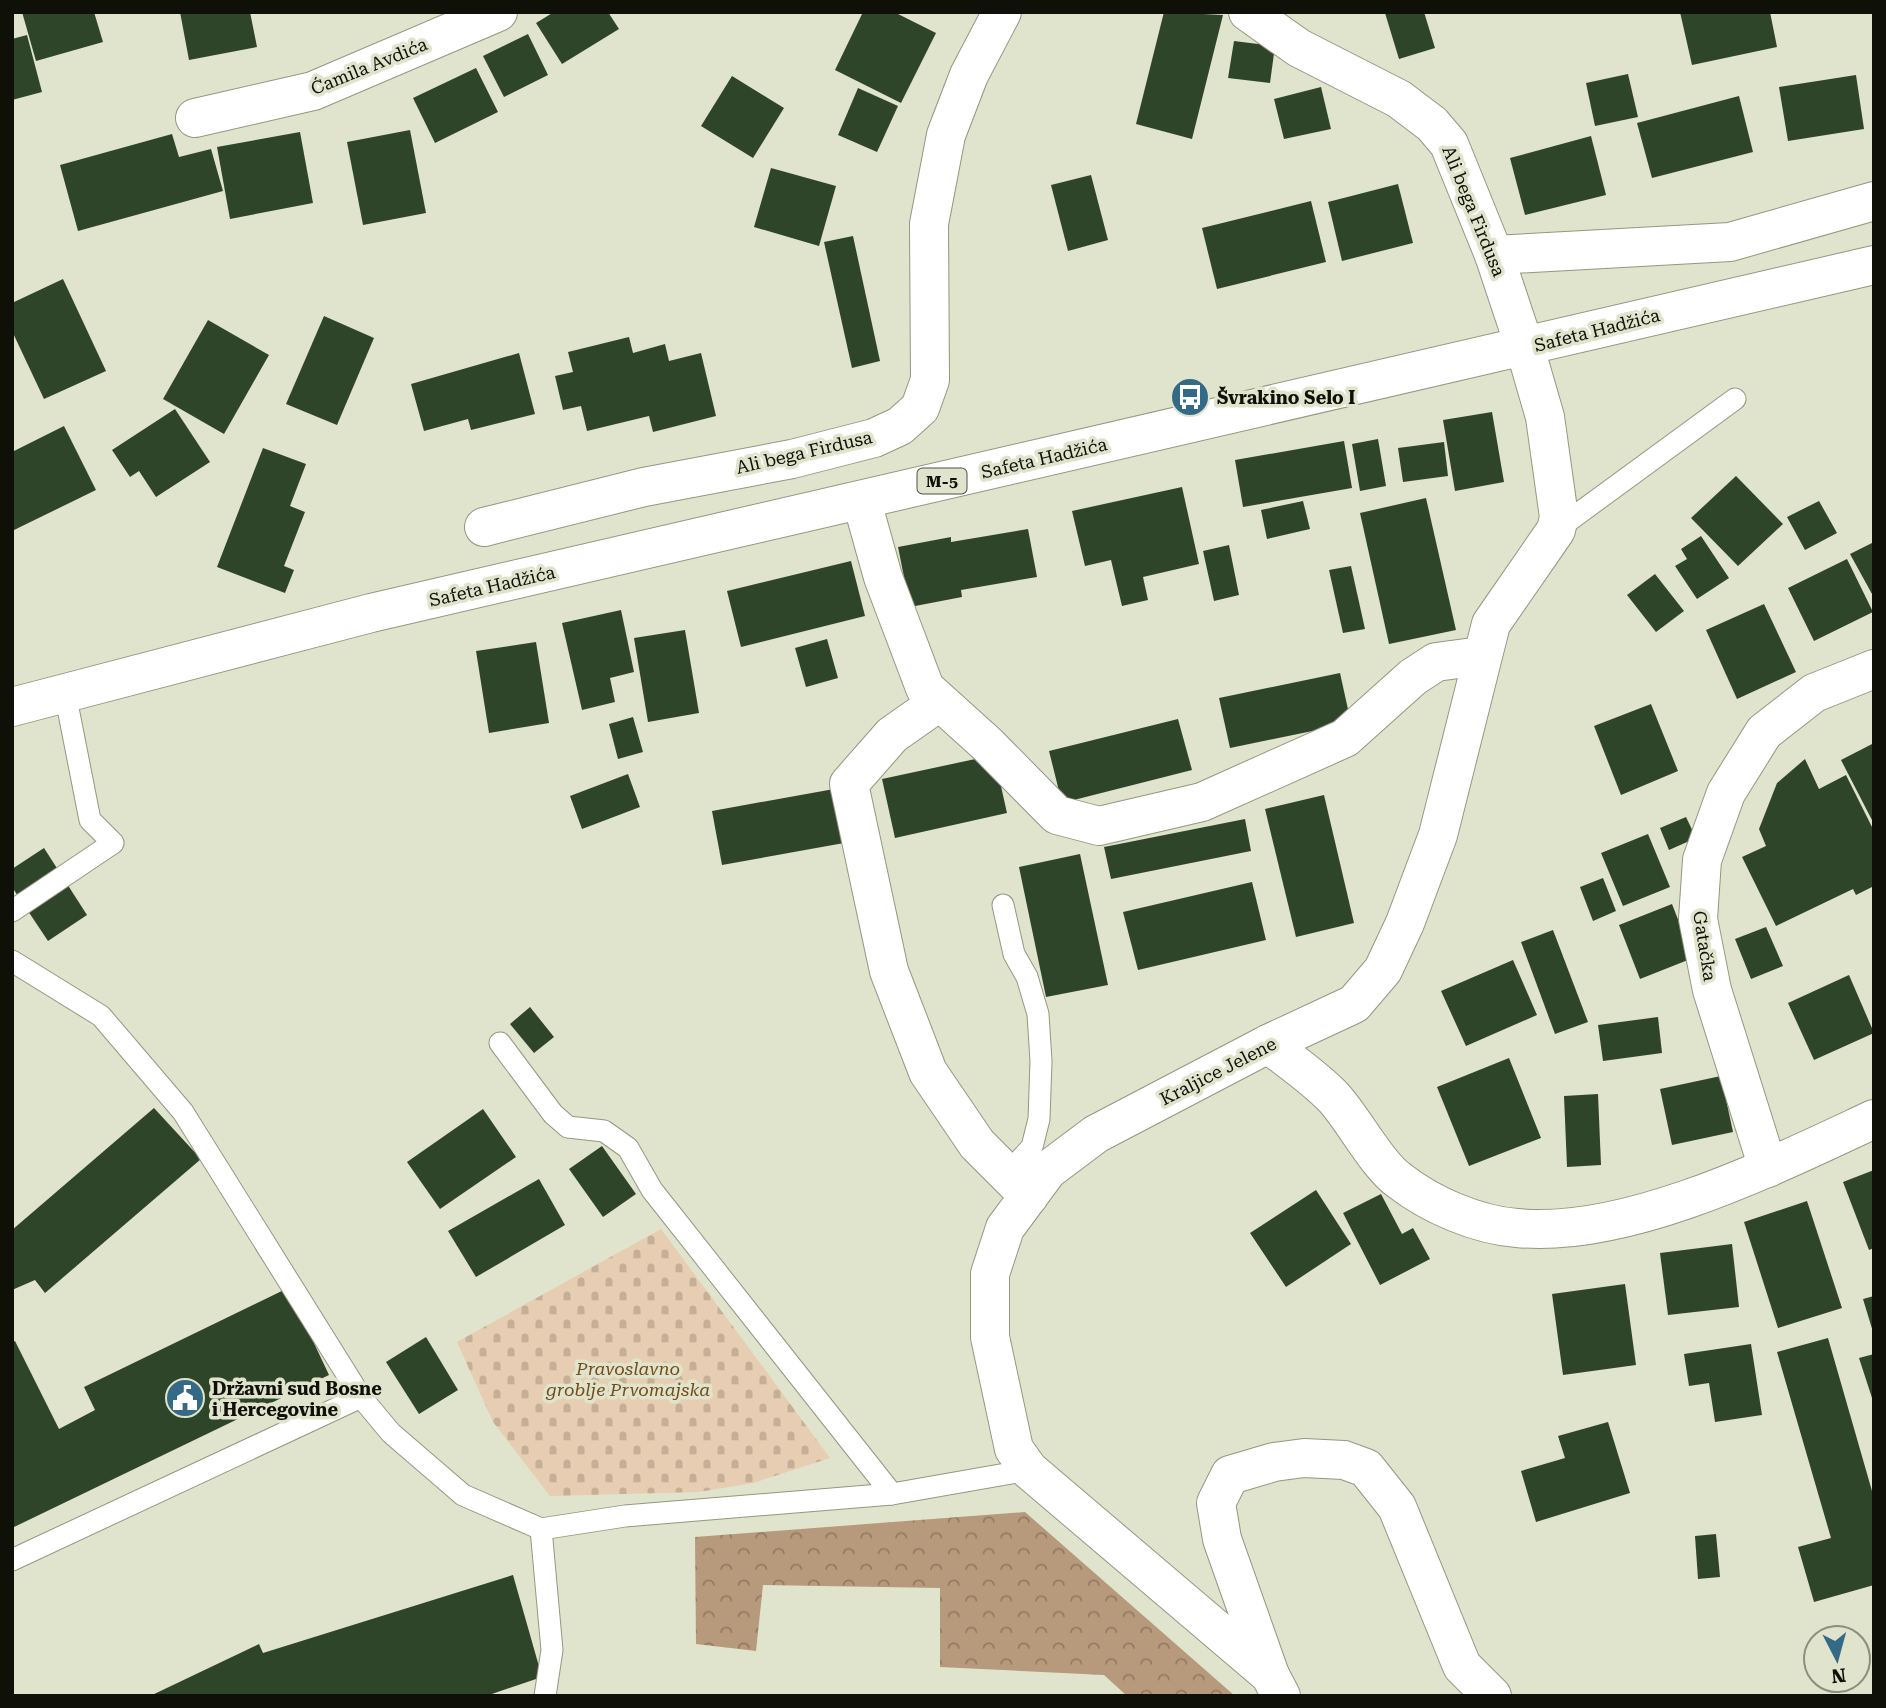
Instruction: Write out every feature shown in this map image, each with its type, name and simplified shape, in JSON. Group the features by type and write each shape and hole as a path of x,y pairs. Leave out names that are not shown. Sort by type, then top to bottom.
{"street":[{"name":"Ćamila Avdića","path":"195,118 313,91 498,12"},
{"name":"Ali bega Firdusa","path":"484,527 644,487 792,458 874,438 900,426 920,408 930,380 929,224 946,135 969,75 1002,12"},
{"name":"Ali bega Firdusa","path":"1248,12 1299,48 1399,99 1432,124 1449,144 1494,255 1525,348"},
{"path":"1494,255 1731,242 1874,201"},
{"name":"Safeta Hadžića","path":"12,707 371,613 862,502 1874,265"},
{"path":"1525,348 1545,417 1556,483 1559,517 1556,530"},
{"path":"862,502 909,653 925,688 987,744 1057,815 1100,825 1202,802 1345,738 1413,677 1436,662 1481,656"},
{"name":"Kraljice Jelene","path":"1276,1686 1029,1471 1014,1449 990,1337 990,1275 1018,1185 1048,1170 1096,1134 1268,1044 1354,1004 1383,970 1405,923 1438,835 1491,624 1556,530"},
{"name":"Gatačka","path":"1768,1168 1712,990 1698,919 1702,860 1726,793 1764,732 1814,693 1874,669"},
{"path":"939,702 892,735 849,784 889,971 928,1072 978,1144 1018,1185"},
{"path":"1268,1044 1333,1097 1398,1180 1456,1213 1516,1228 1571,1228 1619,1218 1708,1191 1768,1168 1874,1119"},
{"path":"1276,1686 1222,1539 1216,1503 1230,1475 1274,1462 1304,1458 1344,1460 1366,1468 1397,1507 1462,1666 1492,1696"}],"lane":[{"path":"1556,530 1735,399"},
{"path":"12,911 113,843 90,820 65,693"},
{"path":"1003,905 1014,954 1027,977 1038,1014 1041,1061 1039,1119 1018,1185"},
{"path":"12,961 101,1016 183,1112 361,1397 391,1433 463,1495 541,1530 625,1516 892,1494 1029,1471"},
{"path":"500,1043 553,1114 568,1127 604,1130 628,1149 652,1190 892,1494"},
{"path":"12,1560 361,1397"},
{"path":"541,1530 552,1650 545,1696"}],"green space":[{"name":"Pravoslavno groblje Prvomajska","path":"661,1229 830,1458 753,1483 699,1492 550,1496 493,1422 457,1342"},
{"path":"1025,1512 1235,1696 1127,1696 1104,1675 940,1667 940,1588 763,1585 756,1651 696,1644 695,1537"}],"building":[{"path":"22,12 94,12 103,42 36,61"},
{"path":"180,12 250,12 257,47 189,60"},
{"path":"554,12 608,12 619,29 562,64 536,23"},
{"path":"863,12 894,12 936,33 901,103 835,70"},
{"path":"1164,12 1223,15 1192,139 1136,124"},
{"path":"1424,12 1435,48 1399,59 1385,13"},
{"path":"1680,12 1770,12 1777,47 1692,65"},
{"path":"528,34 548,75 504,97 483,56"},
{"path":"27,35 42,92 12,100 12,39"},
{"path":"1234,41 1275,46 1270,83 1228,78"},
{"path":"476,68 498,112 435,143 413,98"},
{"path":"1628,74 1638,117 1595,126 1586,83"},
{"path":"1856,75 1864,129 1788,141 1779,87"},
{"path":"732,76 784,108 753,158 701,126"},
{"path":"1321,87 1331,129 1284,139 1274,99"},
{"path":"858,88 898,106 877,152 838,135"},
{"path":"1739,96 1753,152 1652,178 1637,123"},
{"path":"410,130 426,213 363,225 347,142"},
{"path":"300,132 313,203 230,219 217,147"},
{"path":"172,134 179,157 211,149 223,191 78,231 60,165"},
{"path":"1591,136 1606,195 1525,215 1510,158"},
{"path":"771,168 836,186 819,246 754,227"},
{"path":"1091,175 1108,240 1068,251 1051,185"},
{"path":"1398,184 1413,243 1342,261 1328,202"},
{"path":"1311,201 1326,262 1217,289 1202,228"},
{"path":"853,236 880,361 852,368 824,242"},
{"path":"63,279 106,371 44,399 12,331 12,303"},
{"path":"324,316 374,338 337,425 286,404"},
{"path":"208,320 269,355 224,434 163,399"},
{"path":"629,337 633,353 665,344 669,361 701,353 716,416 653,432 649,416 587,431 581,406 563,410 555,376 573,372 568,352"},
{"path":"519,353 535,414 471,430 468,419 424,431 411,384"},
{"path":"175,409 210,462 156,497 139,471 130,477 112,450"},
{"path":"1492,412 1504,482 1455,491 1443,420"},
{"path":"64,426 96,490 12,531 12,452"},
{"path":"1378,439 1386,486 1360,491 1352,444"},
{"path":"1344,441 1352,488 1243,507 1235,460"},
{"path":"1444,442 1448,476 1403,482 1398,448"},
{"path":"263,448 306,464 290,506 305,512 284,566 294,570 285,593 217,567"},
{"path":"1736,476 1783,524 1738,566 1691,518"},
{"path":"1182,487 1199,564 1143,577 1148,600 1122,606 1111,560 1085,566 1072,511"},
{"path":"1426,498 1456,630 1389,644 1360,513"},
{"path":"1303,501 1310,529 1267,539 1261,510"},
{"path":"1819,501 1837,533 1805,550 1787,517"},
{"path":"1028,529 1037,577 961,590 962,597 910,607 898,547 951,537 951,542"},
{"path":"1701,536 1729,578 1697,599 1675,566 1687,559 1681,549"},
{"path":"1874,542 1874,593 1872,594 1850,554"},
{"path":"1229,545 1239,595 1214,601 1203,551"},
{"path":"1847,559 1873,612 1814,641 1788,588"},
{"path":"851,561 865,616 741,647 727,591"},
{"path":"1351,566 1365,629 1343,633 1329,570"},
{"path":"1655,574 1684,611 1656,632 1627,595"},
{"path":"1764,604 1796,672 1737,699 1706,630"},
{"path":"621,610 634,672 610,678 615,702 582,710 562,623"},
{"path":"685,630 699,713 648,722 634,638"},
{"path":"827,639 838,678 806,687 795,648"},
{"path":"536,642 549,723 489,733 476,651"},
{"path":"1340,673 1351,723 1230,748 1219,698"},
{"path":"1651,704 1678,771 1621,795 1594,726"},
{"path":"633,717 643,752 618,759 609,724"},
{"path":"1178,719 1192,770 1062,803 1049,751"},
{"path":"1874,743 1874,824 1841,760"},
{"path":"994,755 1007,813 895,838 882,779"},
{"path":"1805,759 1819,789 1846,775 1874,831 1874,886 1856,895 1853,889 1776,926 1742,857 1766,846 1759,829 1777,783"},
{"path":"628,774 640,807 582,829 570,796"},
{"path":"834,789 844,843 722,865 712,811"},
{"path":"1324,795 1354,923 1296,937 1265,809"},
{"path":"1686,817 1696,838 1669,850 1660,828"},
{"path":"1245,819 1251,851 1111,879 1104,847"},
{"path":"1648,834 1670,887 1623,906 1601,853"},
{"path":"44,848 87,915 48,941 12,887 12,869"},
{"path":"1080,854 1108,985 1046,997 1019,867"},
{"path":"1603,878 1616,911 1593,921 1580,887"},
{"path":"1252,882 1266,940 1138,970 1123,912"},
{"path":"1672,904 1693,958 1640,979 1619,925"},
{"path":"1766,927 1783,966 1751,979 1735,939"},
{"path":"1553,930 1588,1022 1555,1034 1521,942"},
{"path":"1513,960 1537,1015 1466,1046 1441,991"},
{"path":"1849,975 1874,1033 1814,1060 1788,1003"},
{"path":"530,1007 554,1037 534,1053 510,1024"},
{"path":"1658,1017 1662,1053 1603,1061 1598,1025"},
{"path":"1509,1058 1541,1138 1469,1166 1437,1087"},
{"path":"1721,1076 1733,1132 1672,1145 1660,1089"},
{"path":"1598,1094 1601,1165 1567,1167 1564,1096"},
{"path":"154,1108 201,1159 45,1293 35,1280 12,1290 12,1230"},
{"path":"483,1109 516,1157 440,1209 407,1162"},
{"path":"602,1146 636,1194 603,1217 569,1169"},
{"path":"1874,1170 1874,1248 1869,1250 1843,1182"},
{"path":"539,1179 565,1225 476,1277 448,1231"},
{"path":"1316,1190 1351,1244 1286,1287 1250,1233"},
{"path":"1381,1194 1402,1234 1413,1228 1430,1259 1380,1285 1343,1213"},
{"path":"1807,1201 1842,1308 1778,1328 1744,1222"},
{"path":"1732,1244 1739,1307 1668,1315 1660,1253"},
{"path":"1625,1284 1636,1365 1563,1375 1552,1294"},
{"name":"Državni sud Bosne i Hercegovine","path":"288,1288 329,1375 12,1528 12,1342 15,1341 59,1429 95,1410 84,1387"},
{"path":"1874,1296 1874,1332 1873,1332 1863,1299"},
{"path":"426,1337 458,1390 419,1414 386,1362"},
{"path":"1828,1338 1874,1498 1874,1585 1814,1602 1798,1547 1831,1538 1777,1352"},
{"path":"1751,1344 1762,1415 1715,1422 1709,1383 1689,1386 1684,1354"},
{"path":"1874,1354 1874,1401 1873,1401 1859,1358"},
{"path":"1608,1422 1630,1493 1536,1522 1521,1471 1565,1458 1558,1436"},
{"path":"1716,1534 1720,1577 1698,1579 1695,1536"},
{"path":"513,1575 542,1677 486,1696 150,1696 259,1644 263,1653"}],"place":[{"name":"Švrakino Selo I","path":"1190,397"},
{"name":"Državni sud Bosne i Hercegovine","path":"185,1398"}]}
